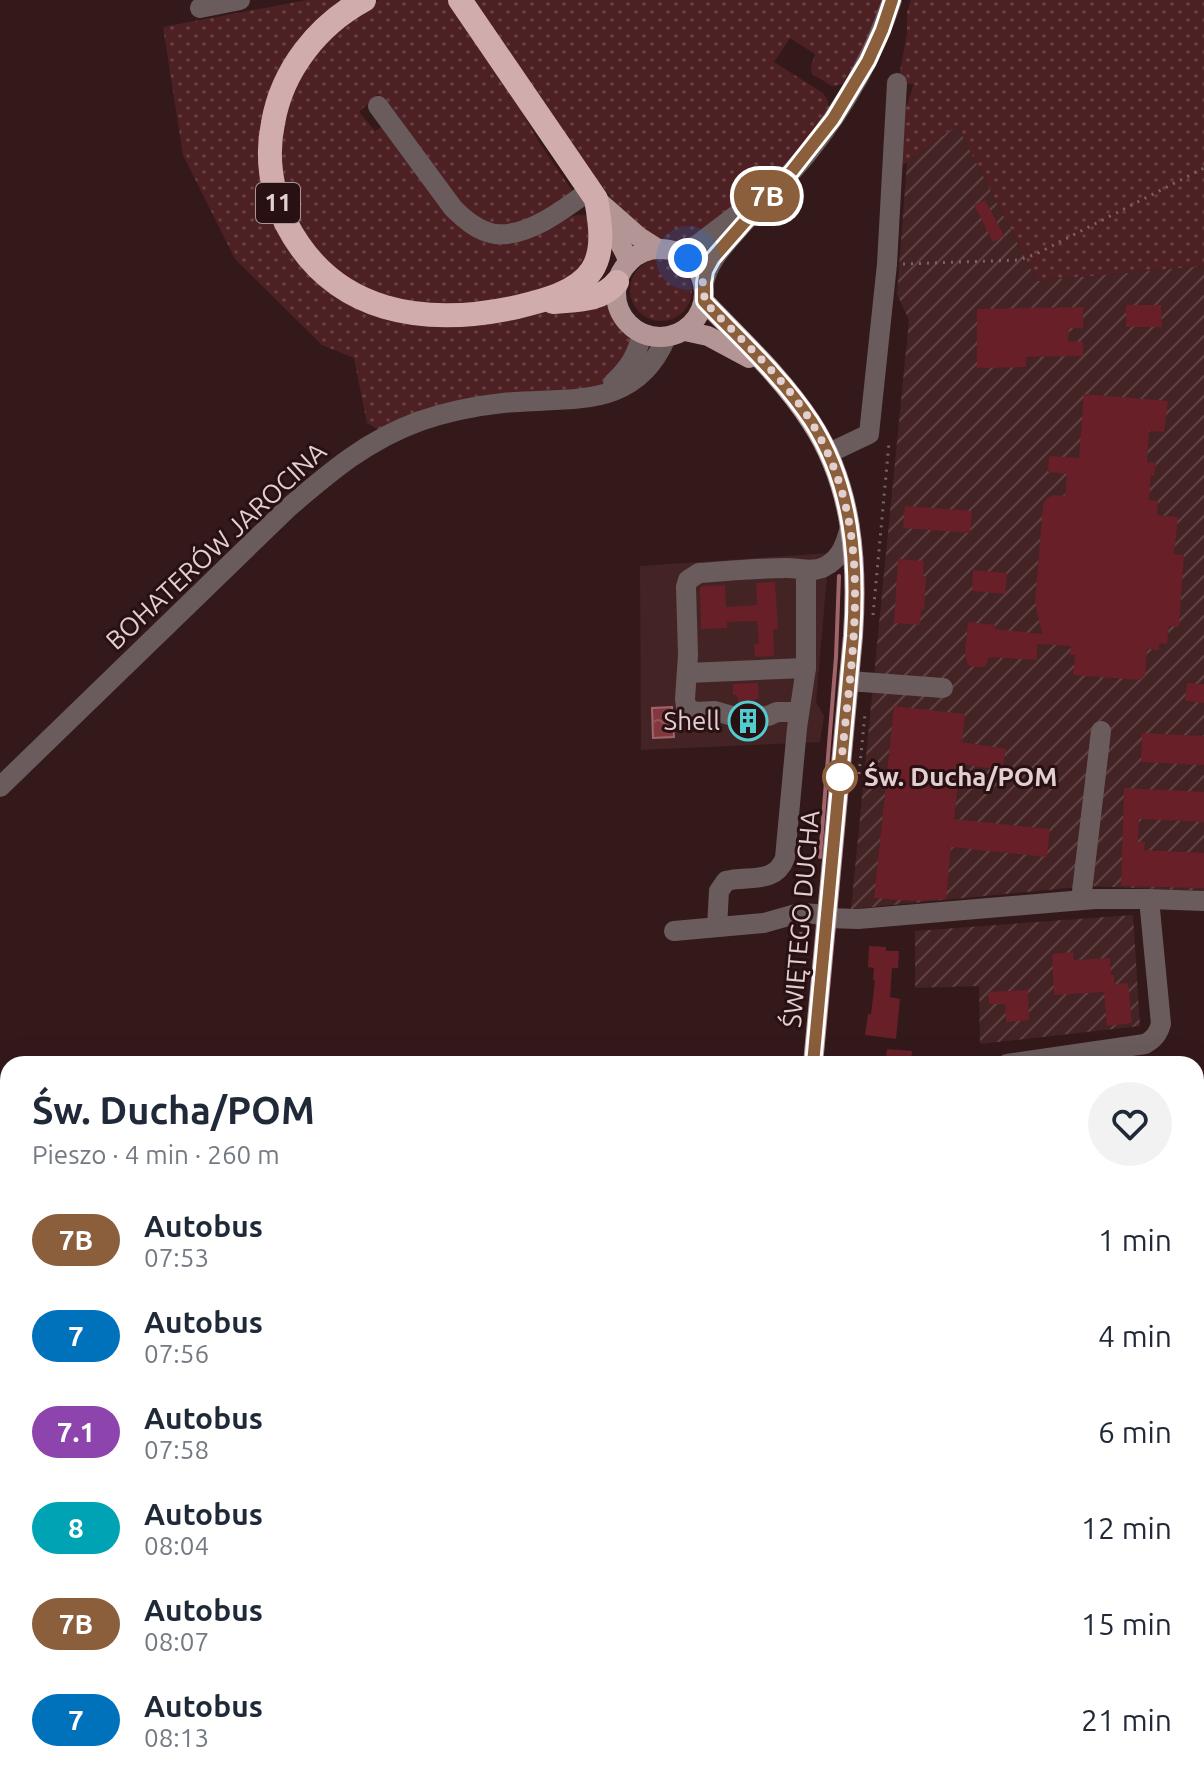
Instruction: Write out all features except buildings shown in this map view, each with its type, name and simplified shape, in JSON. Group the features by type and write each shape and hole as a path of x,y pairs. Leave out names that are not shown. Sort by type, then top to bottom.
{"highway":[{"name":"11","path":"364,0 341,14 303,53 279,97 270,138 270,163 283,216 293,237 316,267 344,289 388,309 468,316 531,304 591,298 610,291 622,273"},
{"name":"11","path":"466,9 593,194 600,237 598,258 591,272 577,285 531,304"}],"main road":[{"path":"593,194 639,237 658,249"},
{"path":"593,194 626,255 616,295 623,318 631,327 658,338 675,334 694,323 701,313 704,292 695,265 679,253 658,249 647,251 622,273"},
{"name":"ŚWIĘTEGO DUCHA","path":"704,292 812,423 829,453 851,523 856,590 814,1056"},
{"name":"ŚWIĘTEGO DUCHA","path":"675,334 708,336 769,370"}],"street":[{"path":"200,8 240,0"},
{"path":"704,292 706,271 713,258 792,171 833,119 868,61 892,0"},
{"path":"829,453 869,434 887,264 897,83"},
{"path":"378,106 453,208 465,221 481,229 496,234 513,232 593,194"},
{"path":"679,253 697,245 770,193"},
{"path":"598,396 632,363 642,334"},
{"name":"BOHATERÓW JAROCINA","path":"0,787 288,508 339,464 384,436 457,411 502,403 598,396 614,391 640,375 675,334"},
{"path":"799,716 777,712 768,716 736,717 715,711 691,711 685,704 685,591 688,580 699,573 821,569 837,557 846,542 851,523"},
{"path":"717,927 719,891 726,881 770,875 783,862 806,668 806,570"},
{"path":"687,673 806,668"},
{"path":"849,681 943,688"},
{"path":"1081,900 1101,731"},
{"path":"1062,1056 1145,1044 1153,1039 1161,1024 1149,899"},
{"path":"674,931 764,923 799,913 858,919 1081,900 1204,901"}],"path":[{"path":"887,264 1019,260 1204,168"},
{"path":"872,628 889,443"}],"shaded area":[{"path":"307,0 348,0 311,27 266,184 358,305 608,300 614,303 633,344 606,385 379,430 367,423 354,358 322,345 235,259 183,155 163,27"},
{"path":"379,0 448,0 502,76 539,142 575,195 575,200 534,225 511,231 488,229 457,208 378,94 359,112 375,131 385,125 393,129 452,213 477,233 489,238 515,240 575,215 587,216 593,233 593,251 587,267 575,281 560,288 527,295 460,305 421,306 389,299 359,287 333,269 312,247 295,221 284,193 279,161 284,107 301,68 326,36 342,22"},
{"path":"473,0 883,0 846,84 832,86 812,74 815,54 790,38 774,62 823,93 830,110 791,161 747,204 685,245 661,243 634,226 591,172"},
{"path":"911,0 1204,0 1204,266 1037,281 957,125 907,163 898,166 905,110 914,84 898,83"},
{"path":"957,125 1037,281 1204,266 1204,891 1088,886 851,909 909,320 897,294 907,163"},
{"path":"661,259 673,261 683,268 690,278 690,302 683,312 673,319 661,321 649,319 639,312 632,302 630,290 632,278 639,268 649,261"},
{"path":"829,553 816,702 824,716 820,742 641,750 640,566"},
{"path":"1133,915 1140,1026 980,1044 979,986 915,988 915,931"}],"water":[{"path":"672,707 674,737 653,738 652,708"}],"waterway":[{"path":"820,857 836,657 839,576"}],"bus line":[{"name":"7B","path":"814,1056 853,636 856,590 851,523 829,453 812,423 769,370 704,301 704,283 713,258 792,171 833,119 868,61 892,0"}],"place":[{"name":"Shell","path":"748,721"},
{"name":"Św. Ducha/POM","path":"840,777"}],"route":[{"path":"688,258 700,273 705,289 704,301 769,370 812,423 829,453 842,489 851,523 856,590 840,777"}]}
